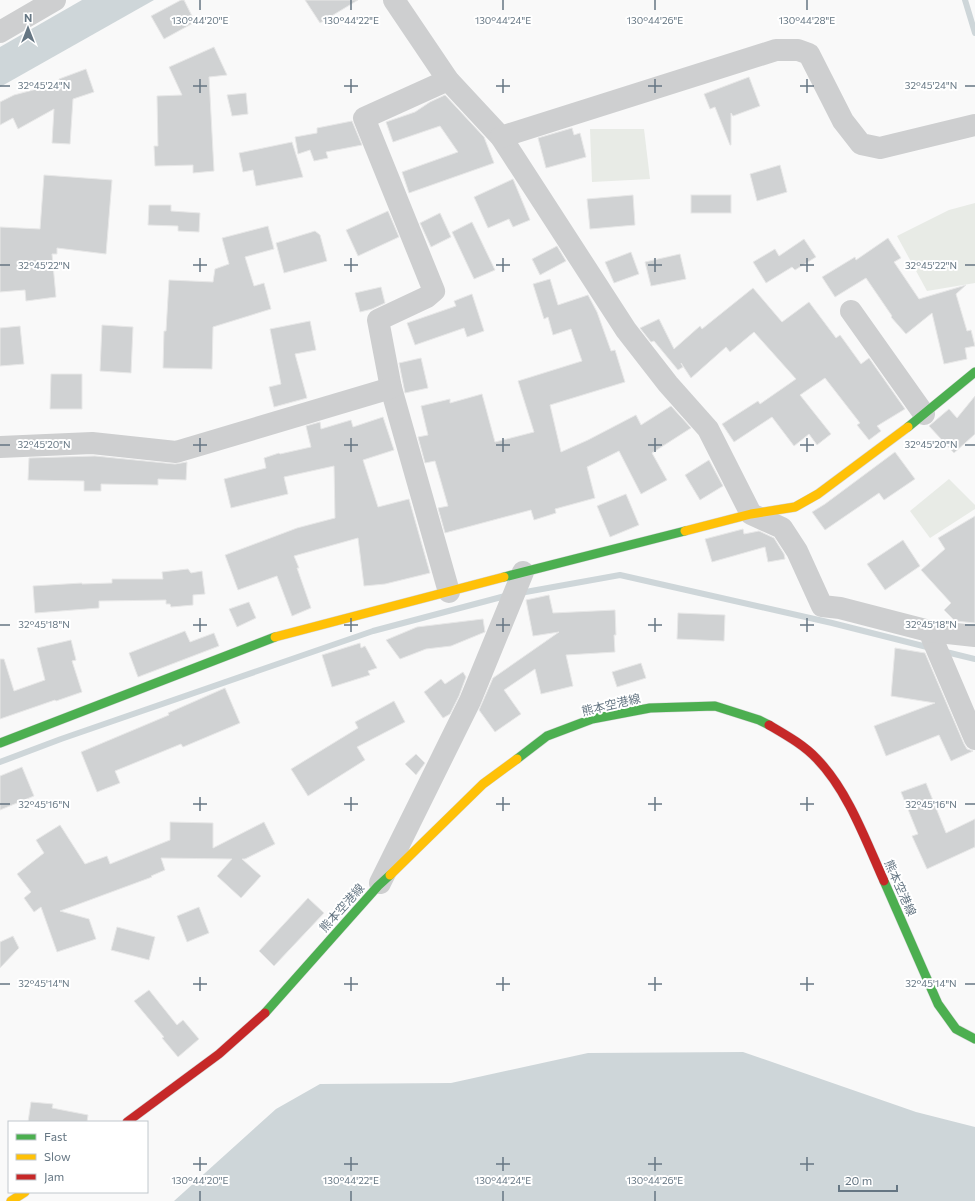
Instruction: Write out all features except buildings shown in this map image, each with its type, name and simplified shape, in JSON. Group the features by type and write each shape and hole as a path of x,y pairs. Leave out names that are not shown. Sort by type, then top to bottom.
{"main road":[{"path":"0,743 276,637 751,514 795,506 818,494 910,425 975,372"},
{"name":"熊本空港線","path":"128,1121 219,1054 264,1014 378,886 483,784 547,736 592,719 650,708 715,706 759,720 789,736 817,760 838,786 856,820 900,915 938,1004 956,1029 975,1039"},
{"path":"11,1201 23,1193"}],"street":[{"path":"0,32 55,0"},
{"path":"394,0 448,80 501,137 626,330 668,384 708,429 751,514 782,528 797,551 822,606 840,608 936,646 975,636"},
{"path":"501,137 776,50 798,50 809,54 843,121 861,144 880,148 975,125"},
{"path":"448,80 364,118 434,291 427,297 378,320 391,388 449,592"},
{"path":"851,310 924,414"},
{"path":"0,447 92,443 176,452 391,388"},
{"path":"378,886 470,701 524,572"},
{"path":"936,646 975,739"}],"shaded area":[{"path":"82,0 154,0 0,87 0,47"},
{"path":"590,129 644,129 650,179 592,182"},
{"path":"975,203 975,283 927,291 897,236 949,210"},
{"path":"949,479 975,505 975,509 930,538 910,511"},
{"path":"743,1052 916,1112 975,1127 975,1201 174,1201 276,1109 320,1084 451,1083 588,1053"}],"waterway":[{"path":"965,0 975,33"},
{"path":"520,593 620,575 832,623 931,648"},
{"path":"0,762 61,739 373,631 509,595"},
{"path":"942,651 975,659"}],"traffic: fast":[{"path":"908,427 975,372"},
{"path":"504,577 685,531"},
{"path":"0,743 275,637"},
{"path":"517,759 547,736 592,719 650,708 715,706 759,720 769,725"},
{"path":"265,1013 378,886 390,875"},
{"path":"884,881 938,1004 956,1029 975,1039"}],"traffic: slow":[{"path":"685,531 751,514 795,507 818,494 908,427"},
{"path":"275,637 504,577"},
{"path":"390,875 483,784 517,759"},
{"path":"11,1201 23,1193"}],"traffic: jam":[{"path":"769,725 806,749 828,772 847,801 884,881"},
{"path":"128,1121 219,1054 265,1013"}]}
